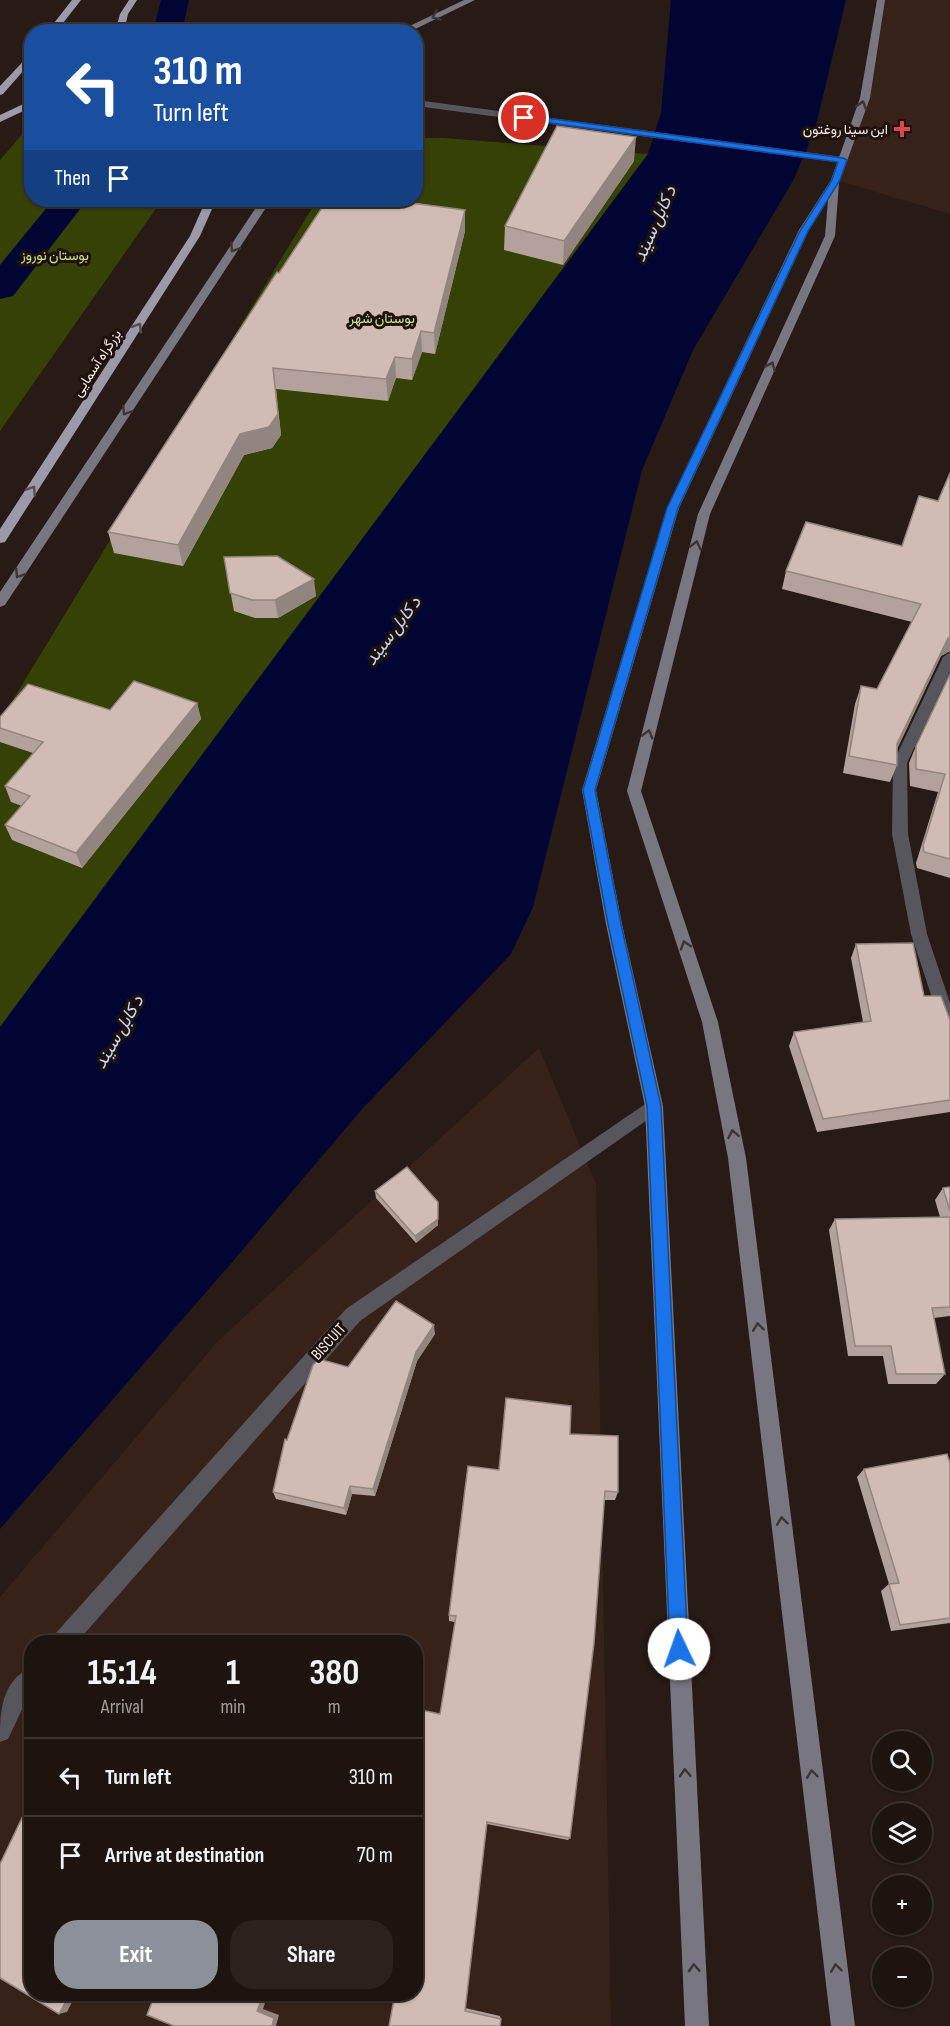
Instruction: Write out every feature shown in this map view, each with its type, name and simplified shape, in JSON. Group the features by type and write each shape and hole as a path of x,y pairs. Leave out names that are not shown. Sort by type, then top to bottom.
{"highway":[{"path":"58,24 77,0"},
{"path":"121,24 124,14 133,0"},
{"path":"0,92 24,64"},
{"path":"0,119 24,107"},
{"name":"بزرگراه آسمایی","path":"0,539 195,236 208,207"}],"main road":[{"path":"422,24 471,0"},
{"path":"697,2026 654,1106 614,924 589,790 673,508 804,231 836,180 865,98 881,0"},
{"path":"836,180 830,236 704,514 634,791 710,1022 737,1158 843,2026"},
{"path":"0,602 261,207"}],"street":[{"path":"423,104 843,160"},
{"path":"950,657 900,763 900,834 917,923 950,1028"},
{"name":"BISCUIT","path":"69,1635 353,1315 654,1106"},
{"path":"0,1731 18,1693 24,1687"}],"shaded area":[{"name":"ابن سینا روغتون","path":"881,0 950,0 950,214 836,180 865,98"},
{"path":"539,1048 596,1184 611,2026 0,2026 0,1597 219,1340"}],"green space":[{"name":"بوستان نوروز","path":"24,132 24,207 157,207 0,431 0,160"},
{"name":"بوستان شهر","path":"423,138 648,154 0,1027 0,721 313,207 423,207"}],"water":[{"name":"د کابل سيند","path":"671,0 846,0 815,129 794,179 693,350 642,470 533,907 511,954 363,1108 0,1529 0,1027 648,154 661,113"}],"building":[{"path":"557,126 636,137 564,241 505,226"},
{"path":"423,205 465,210 434,333 421,331 412,359 395,357 386,379 273,368 278,414 269,427 240,434 178,545 108,532 277,272 279,273 322,207 423,207"},
{"path":"950,473 950,637 897,744 897,765 849,756 861,686 877,689 921,604 786,571 806,522 902,546 919,496 938,501"},
{"path":"277,556 314,579 275,600 252,600 230,593 224,557"},
{"path":"950,674 950,859 924,852 923,846 945,774 916,769 916,746"},
{"path":"134,681 197,703 76,853 5,825 30,796 5,786 43,742 0,728 0,717 28,684 110,710"},
{"path":"913,943 924,996 941,996 950,1020 950,1100 823,1119 794,1032 871,1021 856,944"},
{"path":"407,1167 438,1202 438,1219 415,1236 375,1191"},
{"path":"950,1187 950,1211 943,1188"},
{"path":"950,1217 950,1307 932,1308 945,1374 896,1374 891,1346 855,1346 835,1219"},
{"path":"396,1301 434,1325 416,1352 373,1489 350,1486 344,1508 273,1492 285,1439 287,1440 313,1365 319,1359 348,1367"},
{"path":"506,1398 571,1406 570,1434 618,1436 618,1492 605,1491 594,1643 570,1838 487,1822 465,2011 501,2019 500,2026 389,2026 394,2001 423,2001 423,1710 440,1714 456,1616 449,1615 468,1466 499,1470"},
{"path":"947,1454 950,1463 950,1618 900,1625 889,1584 899,1583 864,1469"},
{"path":"24,1814 24,1993 0,1978 0,1864"},
{"path":"38,2001 66,2001 59,2014"},
{"path":"152,2001 261,2001 257,2011 274,2018 272,2026 174,2026 147,2015"}],"waterway":[{"path":"169,24 175,0"},
{"path":"0,288 64,207"}],"place":[{"name":"ابن سینا روغتون","path":"902,129"}],"route":[{"path":"524,118 843,160 836,180 804,231 673,508 589,790 614,924 654,1106 679,1649"}]}
